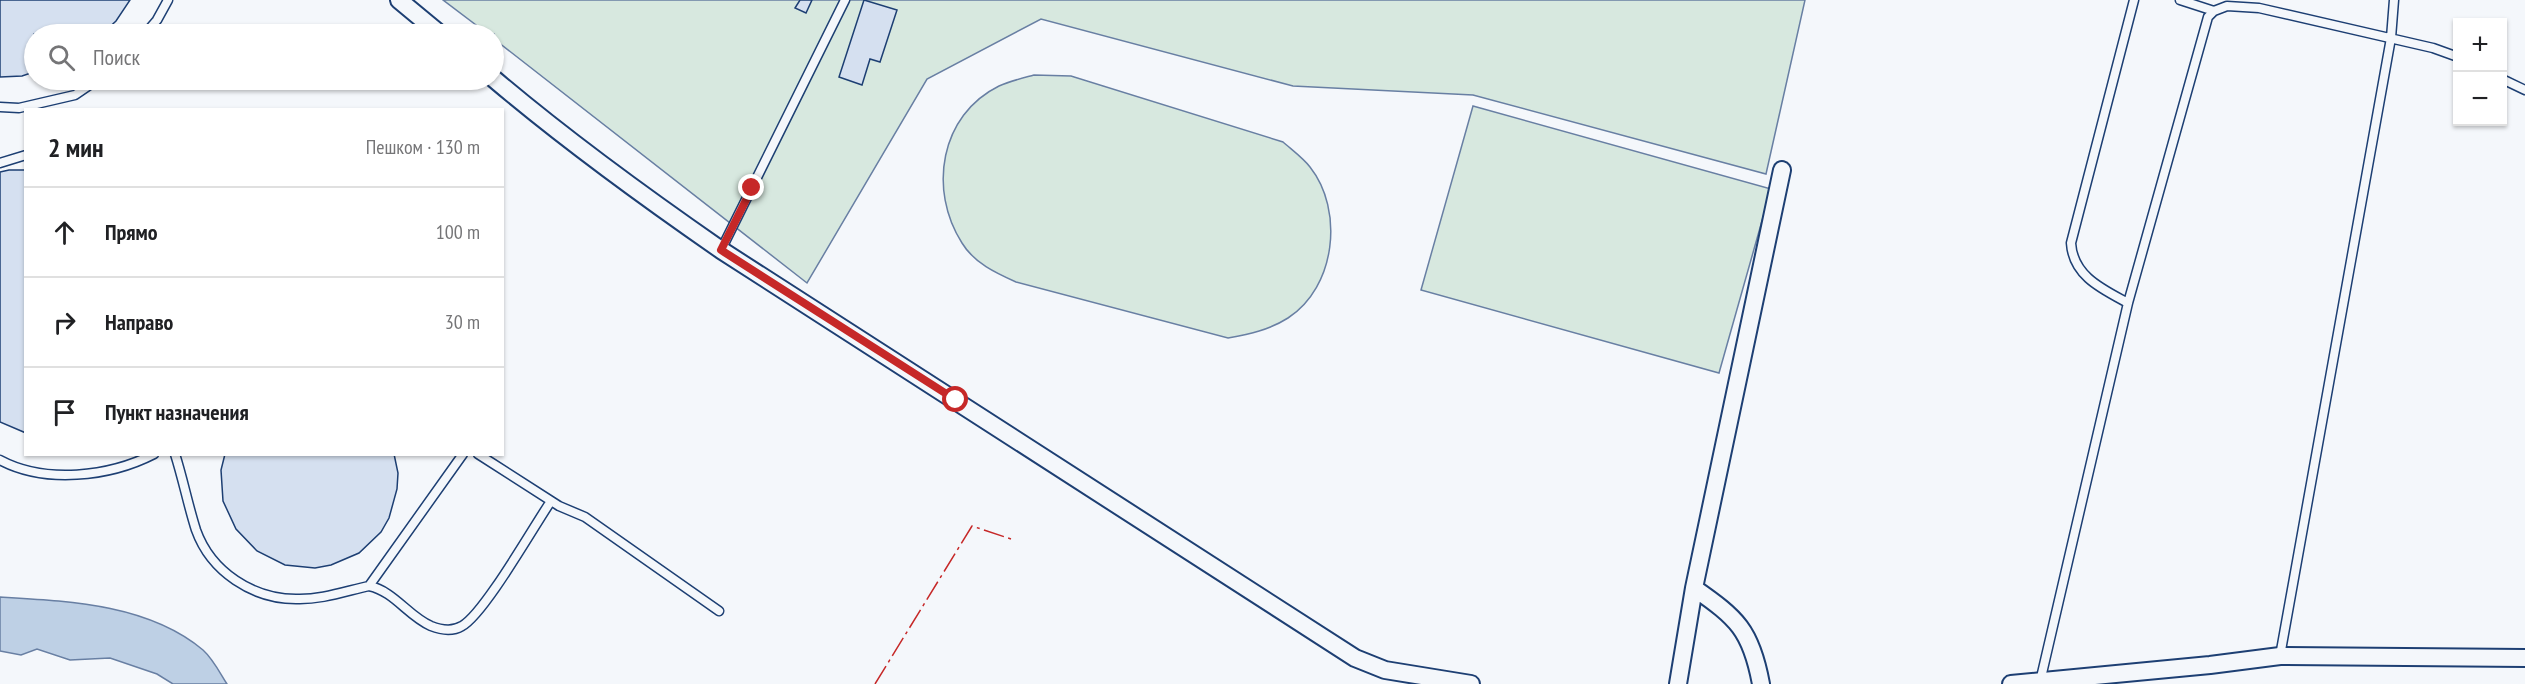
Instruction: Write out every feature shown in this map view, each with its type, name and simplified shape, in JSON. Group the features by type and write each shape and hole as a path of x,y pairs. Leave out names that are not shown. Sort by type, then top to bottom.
{"street":[{"path":"399,0 428,24"},
{"path":"504,88 544,122 721,250 1355,658 1385,670 1471,684"},
{"path":"1678,684 1694,588 1782,170"},
{"path":"1694,588 1728,612 1743,631 1756,658 1761,684"},
{"path":"2011,684 2280,656 2525,658"}],"lane":[{"path":"154,24 168,0"},
{"path":"721,250 845,0"},
{"path":"2128,303 2099,287 2079,270 2072,256 2071,243 2134,0"},
{"path":"2180,0 2214,11"},
{"path":"2280,656 2391,38 2394,0"},
{"path":"2039,682 2128,303 2208,17 2214,11 2227,6 2259,8 2433,48 2453,56"},
{"path":"2507,81 2525,90"},
{"path":"0,107 19,108 75,95 82,90"},
{"path":"0,163 24,156"},
{"path":"0,460 19,470 63,476 109,469 148,456"},
{"path":"176,456 197,531 208,555 222,571 238,583 257,592 296,600 369,586 380,588 430,626 450,631 463,626 480,609 551,501"},
{"path":"369,586 463,456"},
{"path":"481,456 551,501 585,517 719,611"}],"shaded area":[{"path":"443,0 1805,0 1766,174 1473,95 1293,86 1041,19 927,79 807,283 504,47 504,24 475,24"},
{"path":"1034,75 1071,76 1283,142 1301,157 1321,185 1328,204 1331,225 1330,247 1325,268 1304,304 1288,318 1274,326 1228,338 1016,282 979,262 962,243 951,222 945,200 943,178 952,134 964,115 979,99 999,86"},
{"path":"1473,106 1771,189 1719,373 1421,290"}],"water":[{"path":"0,597 80,603 133,614 158,623 203,650 227,684 173,684 157,674 110,658 70,660 37,649 21,655 0,651"}],"building":[{"path":"0,0 130,0 113,24 24,24 24,75 0,77"},
{"path":"800,0 812,0 806,13 795,8"},
{"path":"864,0 897,10 880,62 870,59 862,85 839,77"},
{"path":"24,170 24,432 0,422 0,172"},
{"path":"224,456 394,456 398,473 397,489 389,518 381,532 359,553 331,565 315,568 285,565 257,551 236,529 223,501 221,470"}],"power":[{"path":"875,684 972,526 1014,540"}],"route":[{"path":"752,188 721,250 956,400"}]}
